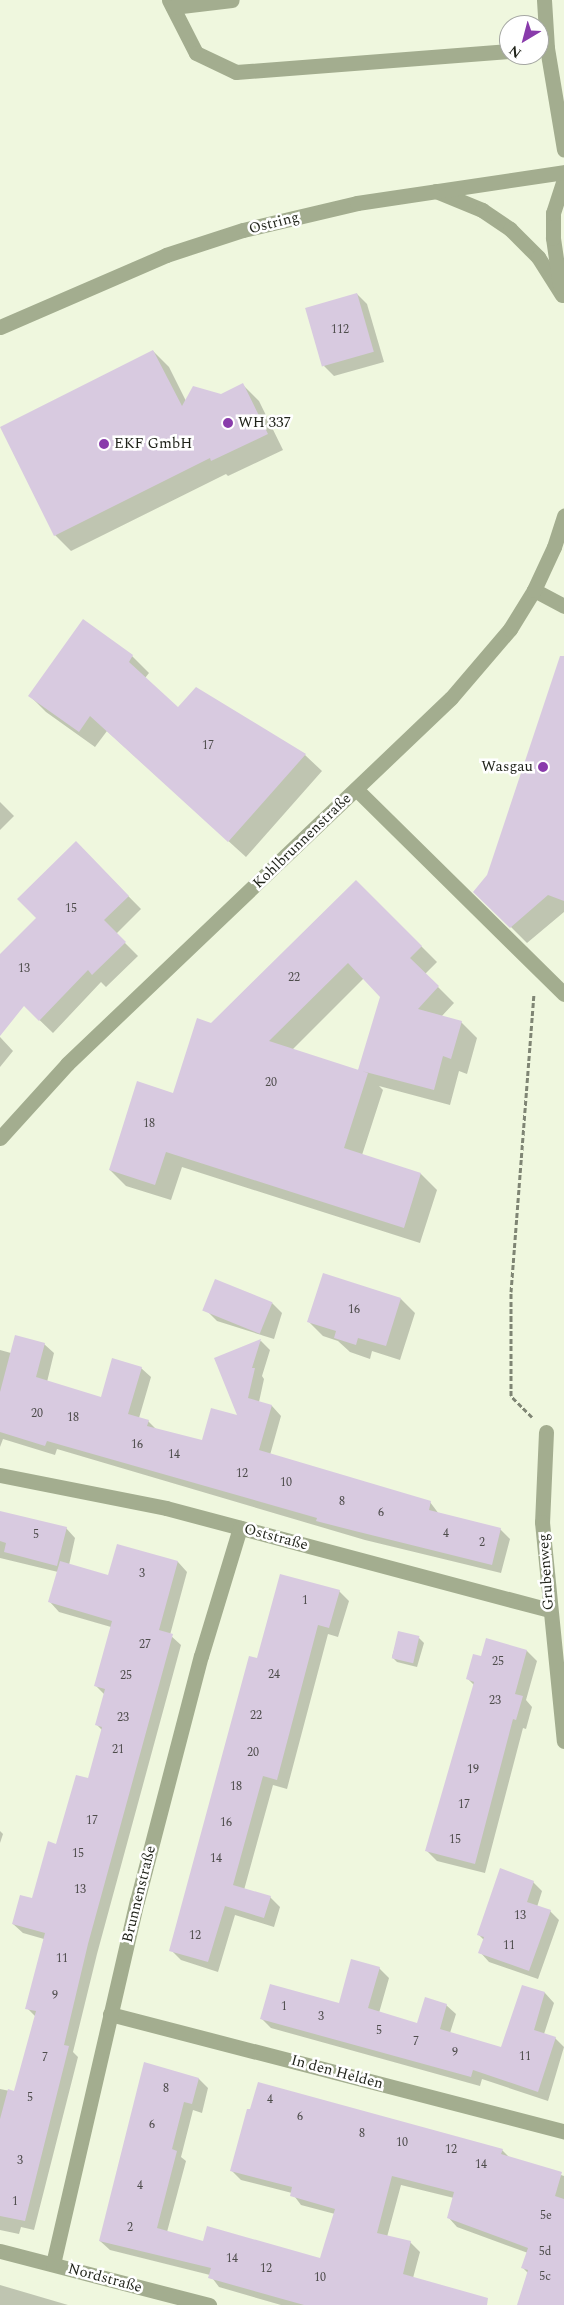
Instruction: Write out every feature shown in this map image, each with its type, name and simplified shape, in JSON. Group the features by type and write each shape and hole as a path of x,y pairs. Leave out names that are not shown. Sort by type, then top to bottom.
{"street":[{"path":"232,0 171,4 196,54 236,72 499,52"},
{"path":"544,0 544,15"},
{"path":"546,65 564,150"},
{"name":"Ostring","path":"0,327 149,262 235,233 357,203 564,172"},
{"path":"563,300 553,238 553,213 564,180"},
{"path":"436,191 482,210 510,229 538,257 563,300"},
{"name":"Kohlbrunnenstraße","path":"0,1138 67,1064 356,789 484,660 534,590 554,548 564,516"},
{"path":"534,590 564,606"},
{"path":"356,789 564,994"},
{"name":"Grubenweg","path":"546,1432 542,1522 549,1610 564,1741"},
{"name":"Oststraße","path":"0,1475 166,1508 549,1610"},
{"name":"Brunnenstraße","path":"53,2264 110,2014 174,1756 240,1528"},
{"name":"In den Helden","path":"110,2014 564,2131"},
{"name":"Nordstraße","path":"0,2251 209,2305"}],"path":[{"path":"533,988 535,1006 511,1292 511,1396 546,1432"}],"building":[{"path":"357,293 374,352 322,367 305,308"},
{"name":"EKF GmbH","path":"153,350 182,406 193,386 221,394 243,383 268,434 211,461 210,458 54,536 0,427"},
{"path":"83,619 133,655 129,662 178,707 196,687 306,754 228,842 90,716 79,732 28,696"},
{"name":"Wasgau","path":"560,656 564,656 564,901 548,895 510,928 473,892 487,875"},
{"path":"76,841 129,896 104,920 126,942 92,975 88,970 39,1021 24,1006 0,1036 0,954 36,918 17,899"},
{"path":"356,880 422,946 410,958 439,986 418,1009 462,1021 451,1059 443,1056 434,1090 362,1071 368,1073 344,1148 421,1173 404,1228 166,1152 155,1185 109,1170 137,1081 173,1093 197,1018 211,1023","holes":["348,963 380,997 358,1070 269,1041"]},
{"path":"323,1273 401,1298 386,1346 358,1338 356,1345 334,1338 336,1331 307,1322"},
{"path":"215,1279 272,1302 260,1334 202,1311"},
{"path":"15,1335 45,1343 36,1377 101,1397 112,1358 142,1367 128,1414 149,1420 147,1426 202,1440 211,1408 237,1415 214,1358 261,1339 252,1368 255,1368 248,1398 272,1405 259,1450 431,1501 429,1510 501,1528 492,1565 316,1521 317,1518 47,1441 45,1446 0,1432 0,1392"},
{"path":"0,1511 67,1527 57,1566 4,1552 6,1543 0,1541"},
{"path":"117,1544 178,1561 159,1630 173,1634 88,1944 64,2045 69,2046 25,2221 0,2216 0,2119 8,2089 14,2091 36,2011 25,2009 45,1933 12,1924 20,1895 32,1898 48,1841 56,1844 76,1775 88,1778 102,1727 95,1725 105,1689 94,1686 112,1621 48,1602 60,1561 108,1575"},
{"path":"280,1574 340,1590 329,1628 318,1625 277,1780 263,1776 233,1885 271,1896 264,1918 225,1906 208,1962 169,1951 249,1656 257,1658"},
{"path":"398,1631 419,1636 413,1663 392,1658"},
{"path":"486,1638 527,1650 515,1694 523,1696 516,1720 513,1719 475,1864 425,1851 474,1682 466,1679 473,1654 481,1656"},
{"path":"500,1868 534,1881 527,1902 551,1910 529,1971 478,1953 484,1937 477,1935"},
{"path":"351,1959 380,1967 368,2008 417,2023 425,1997 447,2004 440,2029 501,2047 522,1985 545,1992 534,2030 556,2037 538,2092 473,2070 471,2077 260,2019 270,1984 339,2003"},
{"path":"144,2062 199,2078 192,2104 184,2102 172,2149 177,2151 157,2228 203,2241 207,2226 320,2258 335,2209 290,2196 292,2187 230,2171 247,2109 250,2109 258,2082 503,2149 501,2154 562,2172 555,2196 564,2199 564,2305 517,2305 528,2270 521,2268 528,2248 447,2218 454,2192 392,2176 377,2233 411,2241 403,2274 488,2298 487,2305 304,2305 208,2278 211,2268 99,2241"}],"place":[{"name":"WH 337","path":"228,423"},
{"name":"EKF GmbH","path":"104,444"},
{"name":"Wasgau","path":"543,767"}]}
